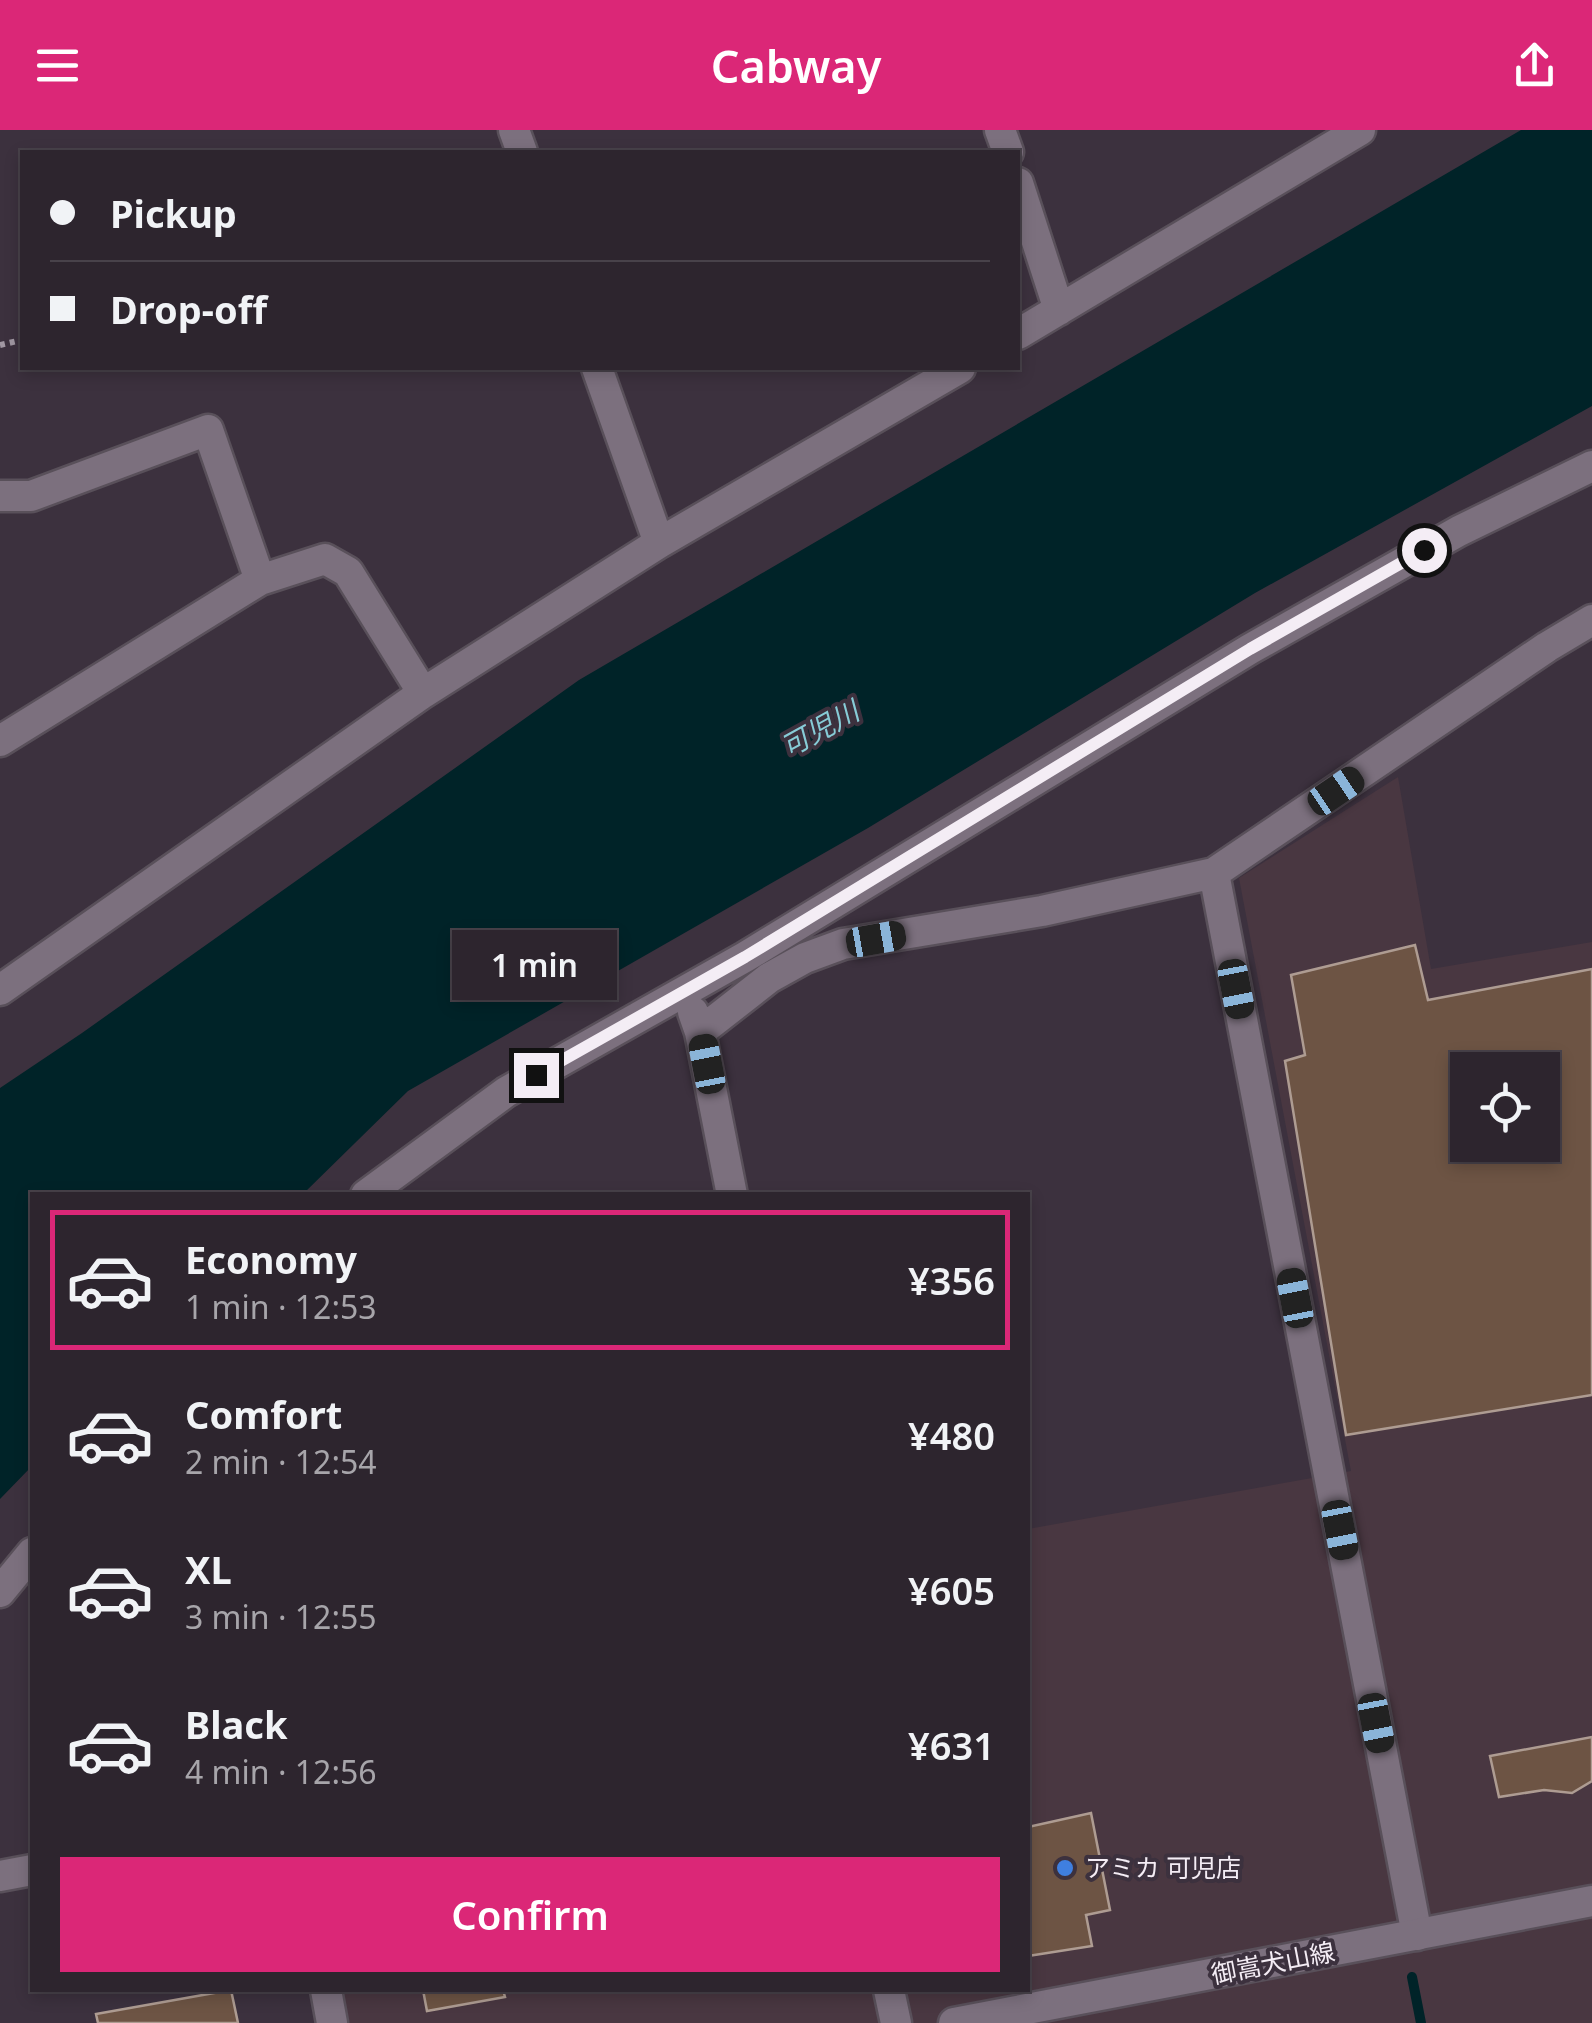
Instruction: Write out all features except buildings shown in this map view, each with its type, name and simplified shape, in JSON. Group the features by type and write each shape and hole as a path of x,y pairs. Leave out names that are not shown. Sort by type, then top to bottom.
{"street":[{"path":"1020,333 1360,130"},
{"path":"1020,189 1058,310"},
{"path":"598,370 659,543"},
{"path":"0,990 423,693 659,543 957,370"},
{"path":"0,496 31,496 208,430 260,580"},
{"path":"370,1192 506,1092 685,991 1250,649 1459,531 1592,466"},
{"path":"0,740 260,580 324,560 348,572 423,693"},
{"path":"700,1032 769,978 804,958 842,944 1042,911 1214,873 1592,620"},
{"path":"1214,873 1416,1935"},
{"path":"685,991 700,1032 731,1192"},
{"path":"0,1592 30,1556"},
{"path":"0,1876 30,1870"},
{"name":"御嵩犬山線","path":"954,2023 1592,1900"},
{"path":"326,1992 332,2023"},
{"path":"889,1992 896,2023"}],"shaded area":[{"path":"1398,777 1431,969 1592,942 1592,2023 332,2023 326,1992 1030,1992 1030,1529 1351,1471 1239,878"}],"water":[{"name":"可児川","path":"1521,130 1592,130 1592,406 1255,593 868,828 408,1091 305,1192 30,1192 30,1468 0,1499 0,1088 579,680"}],"waterway":[{"path":"1412,1977 1421,2023"}],"place":[{"name":"アミカ 可児店","path":"1065,1868"}],"route":[{"path":"536,1075 745,957 1250,649 1424,550"}]}
